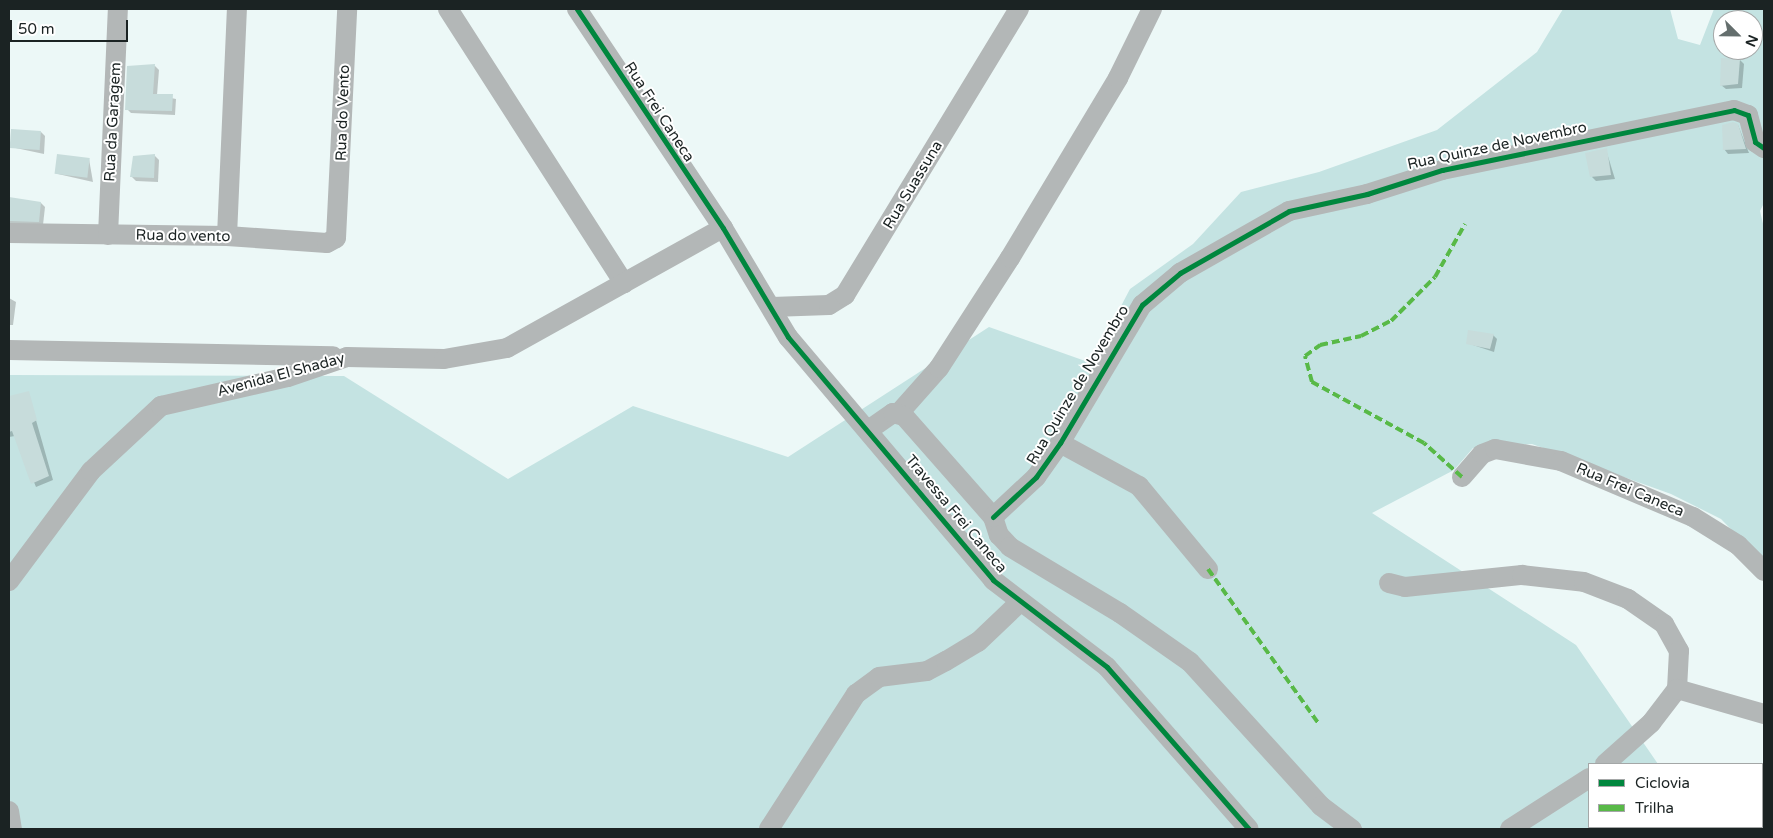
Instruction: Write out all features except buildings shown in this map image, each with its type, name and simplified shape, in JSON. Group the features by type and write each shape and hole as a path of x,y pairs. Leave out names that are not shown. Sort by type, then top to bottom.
{"street":[{"name":"Rua da Garagem","path":"108,235 118,9"},
{"path":"227,236 237,9"},
{"name":"Rua do Vento","path":"339,218 347,9"},
{"path":"448,9 624,283"},
{"name":"Rua Frei Caneca","path":"577,9 723,228"},
{"name":"Rua Suassuna","path":"772,307 829,305 845,295 1019,9"},
{"path":"870,429 899,413 939,368 1010,258 1118,78 1152,9"},
{"name":"Rua Quinze de Novembro","path":"993,517 1036,477 1060,443 1142,305 1180,273 1288,211 1367,194 1442,170 1734,110 1748,115 1755,142 1764,148"},
{"name":"Rua do vento","path":"9,233 227,236 328,242 336,238 339,218"},
{"name":"Avenida El Shaday","path":"9,581 92,471 161,406 288,377 347,357 480,355 507,348 723,228"},
{"name":"Travessa Frei Caneca","path":"723,228 772,307 788,337 870,429 993,580 1019,603 1108,667 1249,829"},
{"path":"9,350 347,357"},
{"path":"899,413 993,517 999,535 1020,555 1120,613 1190,662 1322,806 1352,829"},
{"path":"1060,443 1139,486 1208,569"},
{"name":"Rua Frei Caneca","path":"1462,477 1485,451 1495,449 1561,461 1693,517 1738,545 1764,570"},
{"path":"1389,583 1405,587 1522,574 1584,582 1628,599 1664,624 1679,651 1677,689 1651,723 1606,763"},
{"path":"769,829 856,694 879,677 927,671 946,661 978,642 1019,603"},
{"path":"1677,689 1764,714"},
{"path":"1510,829 1588,779"},
{"path":"9,811 12,829"}],"shaded area":[{"path":"1563,9 1670,9 1678,39 1700,45 1713,12 1713,60 1763,60 1763,10 1714,10 1764,9 1764,203 1760,211 1764,228 1764,563 1721,519 1671,494 1532,444 1473,448 1454,470 1372,513 1576,645 1657,763 1588,763 1588,828 1702,829 9,829 9,375 344,376 508,479 633,406 788,457 989,327 1091,363 1130,289 1193,244 1241,192 1319,172 1437,130 1537,52"}],"marked path":[{"path":"1462,477 1424,443 1312,382 1305,356 1320,345 1361,336 1391,321 1435,277 1465,224"},
{"path":"1208,569 1319,724"}],"cycle path":[{"path":"577,9 723,228 788,337 993,580 1107,667 1249,829"},
{"path":"993,517 1036,477 1060,443 1142,305 1180,273 1289,211 1367,194 1442,170 1734,110 1748,115 1755,142 1764,148"}]}
